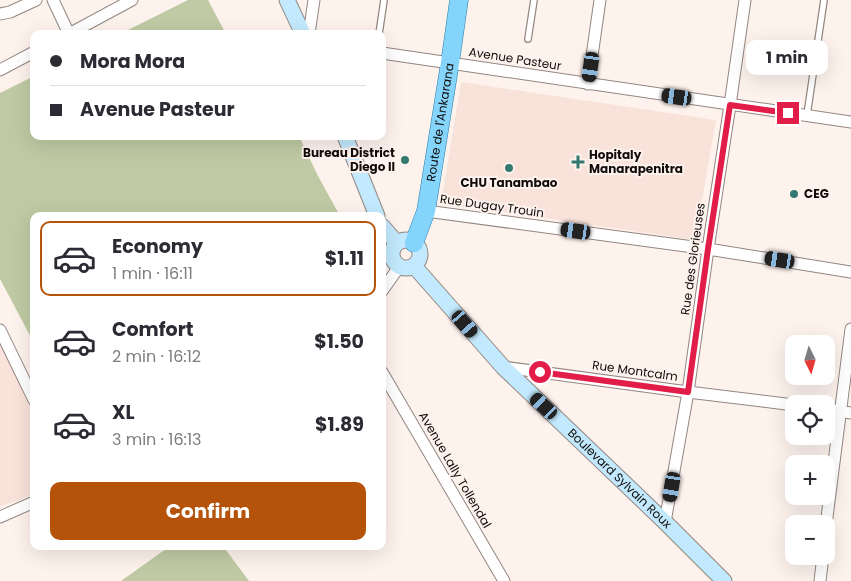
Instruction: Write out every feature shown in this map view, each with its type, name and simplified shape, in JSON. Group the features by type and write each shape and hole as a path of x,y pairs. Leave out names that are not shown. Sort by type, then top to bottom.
{"main road":[{"path":"287,0 301,30"},
{"name":"Route de l'Ankarana","path":"407,267 419,260 420,255 418,246 414,243 426,211 459,0"},
{"path":"347,140 375,212"},
{"path":"386,231 397,244"},
{"path":"407,267 393,261 392,252 402,240 414,243"},
{"name":"Boulevard Sylvain Roux","path":"407,267 503,367 666,522 724,581"}],"street":[{"path":"0,14 10,12 36,0"},
{"path":"53,0 67,30"},
{"path":"76,30 132,0"},
{"path":"310,30 314,0"},
{"path":"588,84 600,0"},
{"name":"Rue des Glorieuses","path":"666,522 688,392 745,0"},
{"path":"0,70 30,54"},
{"name":"Avenue Pasteur","path":"386,54 851,122"},
{"name":"Rue Dugay Trouin","path":"426,211 708,249 851,272"},
{"path":"386,287 407,267"},
{"path":"828,515 845,412 851,329"},
{"path":"0,330 30,392"},
{"name":"Rue Montcalm","path":"503,367 785,404"},
{"name":"Avenue Lally Tollendal","path":"386,379 504,581"},
{"path":"0,517 30,504"},
{"path":"820,581 821,565"}],"lane":[{"path":"380,30 384,0"},
{"path":"528,39 534,0"},
{"path":"807,115 824,0"}],"shaded area":[{"name":"Hopitaly Manarapenitra","path":"461,82 716,120 695,240 441,203"},
{"path":"0,347 30,402 30,495 18,501 0,506"}],"green space":[{"path":"188,0 208,0 224,30 128,30"},
{"path":"30,78 30,140 301,140 338,212 30,212 30,335 0,279 0,93"},
{"path":"164,550 226,550 249,581 121,581"}],"place":[{"name":"Bureau District Diego II","path":"405,160"},
{"name":"Hopitaly Manarapenitra","path":"578,162"},
{"name":"CHU Tanambao","path":"509,168"},
{"name":"CEG","path":"794,194"}],"route":[{"path":"540,372 688,392 730,105 788,113"}]}
